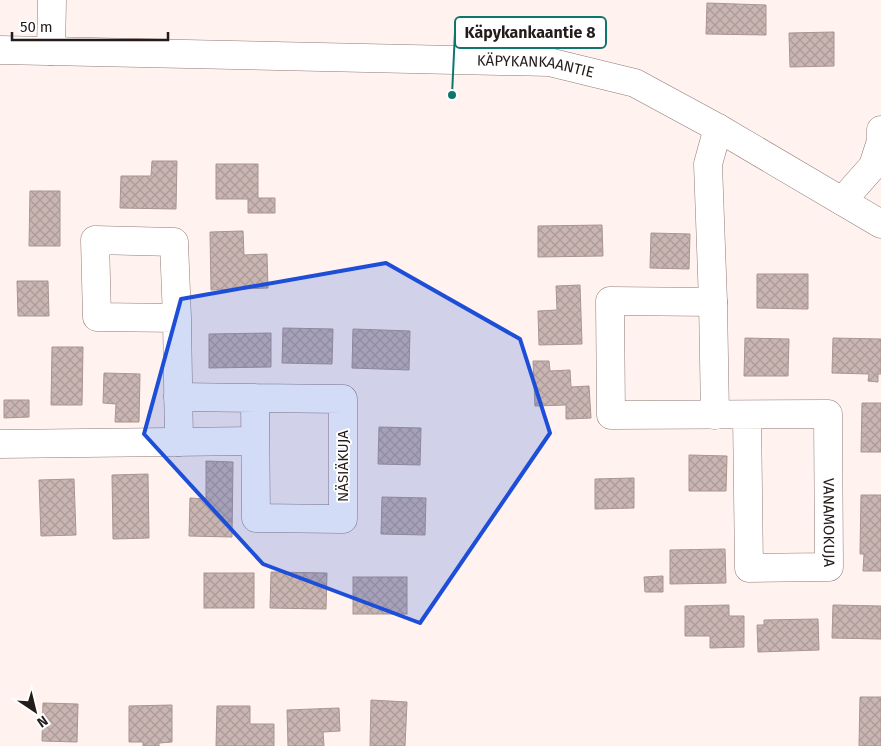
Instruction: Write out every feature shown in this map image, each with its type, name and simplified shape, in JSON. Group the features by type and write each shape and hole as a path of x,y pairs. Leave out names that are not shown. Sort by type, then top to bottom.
{"street":[{"path":"51,51 52,0"},
{"name":"KÄPYKANKAANTIE","path":"0,50 549,62 635,83 718,128 881,224"},
{"path":"715,415 708,164 718,128"},
{"path":"842,201 874,166 881,140 881,130"},
{"name":"VANAMOKUJA","path":"713,302 610,301 611,415 828,414 829,567 749,568 747,415"},
{"path":"177,318 179,442"},
{"name":"NÄSIÄKUJA","path":"178,397 343,399 343,519 256,518 255,398"},
{"path":"0,444 254,442"}],"highlighted area":[{"path":"386,263 520,339 550,433 420,623 263,564 144,434 181,299"}],"building":[{"path":"707,3 766,5 766,35 706,34"},
{"path":"834,32 834,66 790,67 789,33"},
{"path":"152,161 177,161 176,209 120,208 121,176 151,176"},
{"path":"216,164 258,164 258,198 275,198 275,213 248,213 248,199 216,199"},
{"path":"30,191 60,191 60,246 29,246"},
{"path":"602,225 603,256 538,257 538,226"},
{"path":"243,231 244,255 267,254 268,288 211,290 210,232"},
{"path":"651,233 690,234 689,269 650,268"},
{"path":"757,274 808,274 808,309 757,308"},
{"path":"17,281 48,281 49,316 18,316"},
{"path":"580,285 582,344 539,345 538,311 557,310 556,286"},
{"path":"283,328 333,329 332,364 282,363"},
{"path":"353,329 410,331 409,370 352,368"},
{"path":"271,333 271,367 209,368 209,334"},
{"path":"745,338 789,339 788,376 744,376"},
{"path":"833,338 881,339 881,374 878,374 878,382 868,381 869,374 832,373"},
{"path":"52,347 83,347 82,405 51,405"},
{"path":"533,361 549,361 550,371 570,370 571,387 589,386 591,418 566,419 566,405 535,406"},
{"path":"104,373 140,374 139,422 115,422 116,404 103,403"},
{"path":"4,400 29,400 29,417 4,418"},
{"path":"862,403 881,403 881,452 861,452"},
{"path":"379,427 421,428 420,465 378,464"},
{"path":"689,455 727,456 726,491 689,491"},
{"path":"206,461 233,462 232,537 189,536 190,498 206,499"},
{"path":"148,474 149,538 113,539 112,475"},
{"path":"634,478 634,508 595,509 595,479"},
{"path":"74,479 76,535 41,536 39,480"},
{"path":"861,495 881,495 881,571 863,571 864,554 860,554"},
{"path":"382,497 426,498 425,535 381,534"},
{"path":"725,549 726,583 670,584 670,550"},
{"path":"271,572 327,573 326,609 270,608"},
{"path":"204,573 254,573 254,608 204,608"},
{"path":"663,576 663,592 645,592 644,577"},
{"path":"353,577 407,577 407,614 353,614"},
{"path":"729,605 729,616 744,616 744,647 710,648 710,636 685,636 685,606"},
{"path":"833,605 881,606 881,639 832,638"},
{"path":"818,619 819,650 758,652 757,625 764,625 764,620"},
{"path":"860,697 881,697 881,746 859,746"},
{"path":"371,700 407,702 405,746 370,746"},
{"path":"43,703 78,704 77,742 42,741"},
{"path":"172,705 172,742 159,743 159,746 143,746 143,742 129,742 129,706"},
{"path":"217,706 250,706 250,724 274,724 274,746 216,746"},
{"path":"339,708 340,731 323,732 324,746 288,746 287,710"}],"place":[{"name":"Käpykankaantie 8","path":"452,95"}]}
